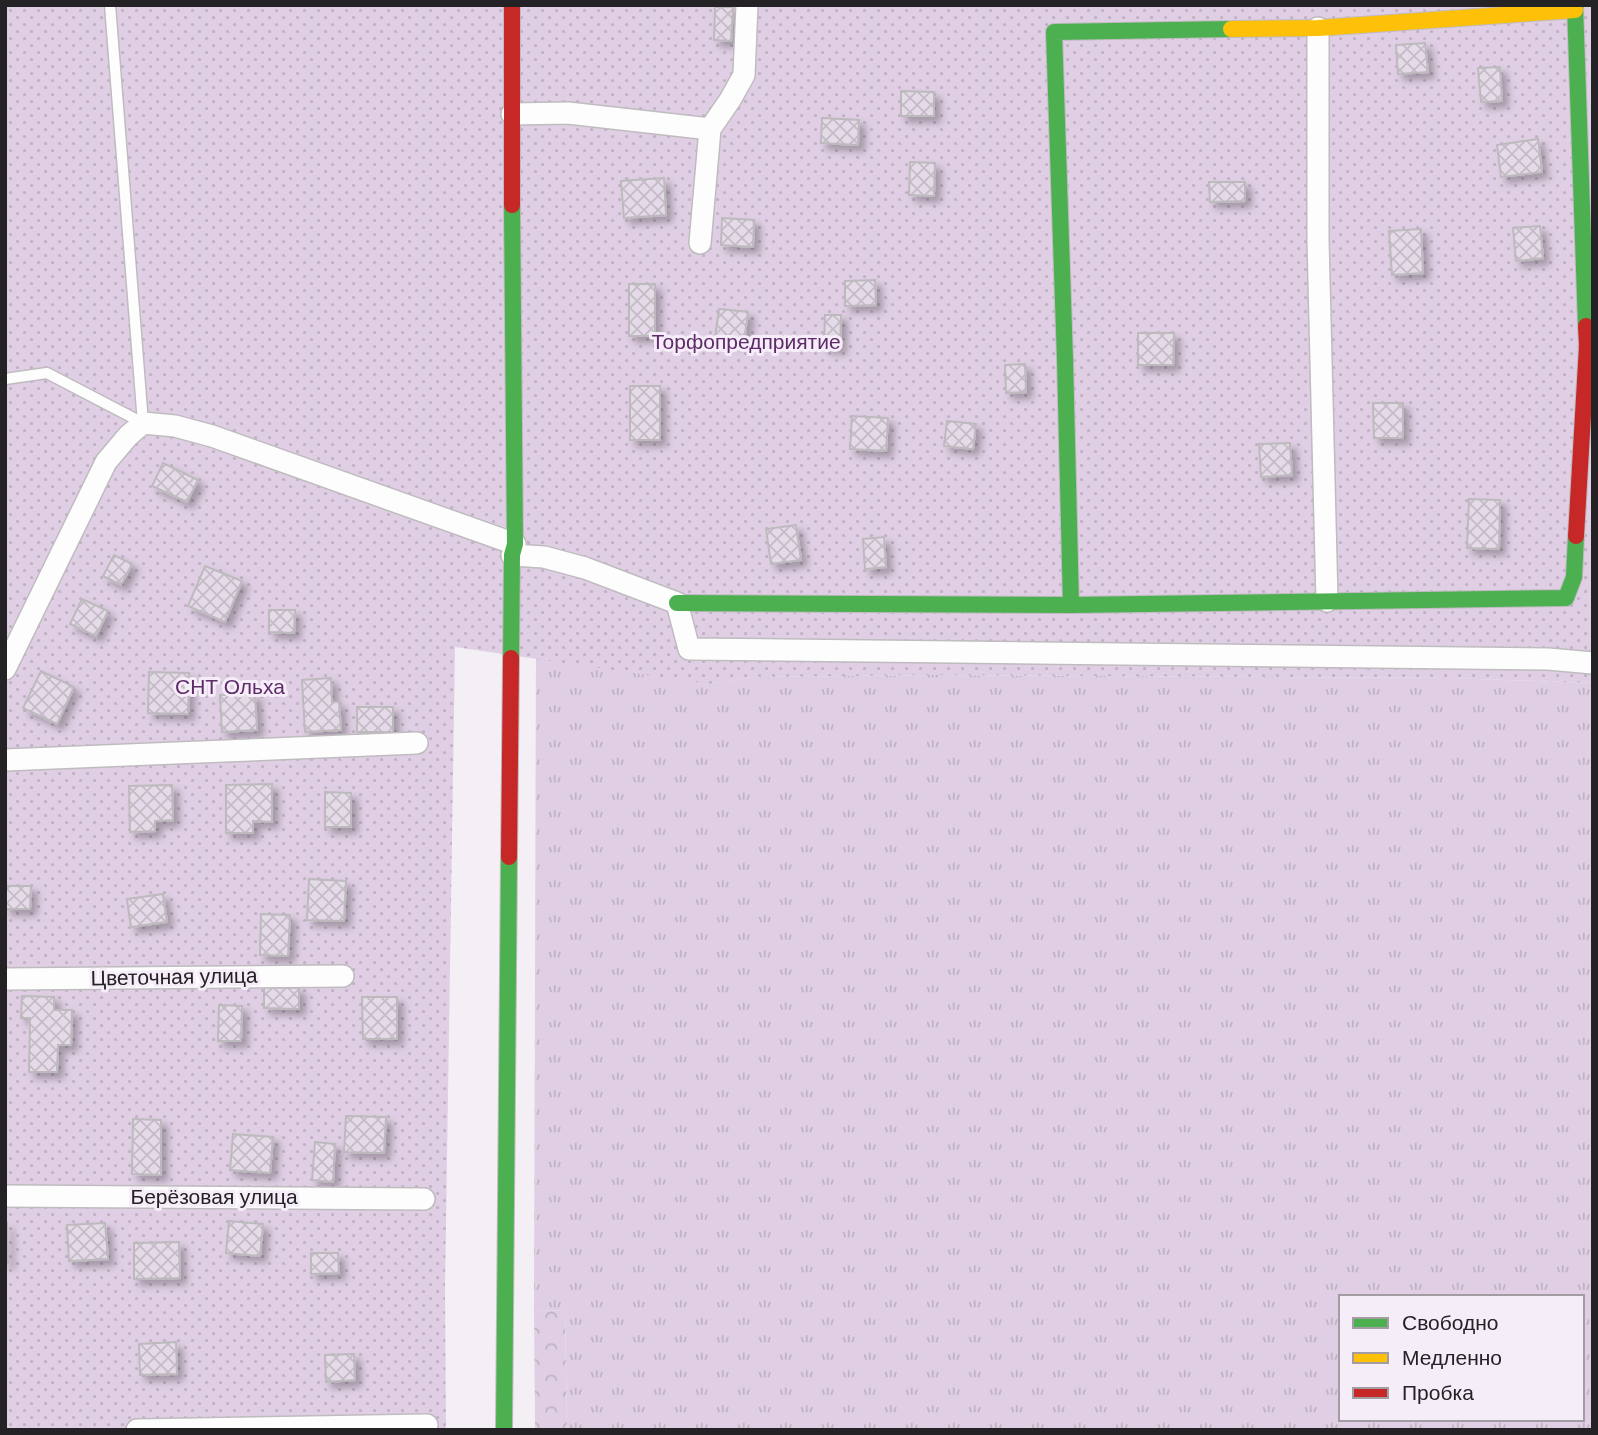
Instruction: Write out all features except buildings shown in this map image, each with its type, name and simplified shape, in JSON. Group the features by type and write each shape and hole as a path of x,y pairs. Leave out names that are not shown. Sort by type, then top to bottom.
{"street":[{"path":"504,1430 513,550 512,5"},
{"path":"700,243 710,129 744,75 747,5"},
{"path":"5,669 106,462 143,422 175,426 212,436 513,550 585,568 677,603 1071,605 1566,598 1574,577 1587,346 1575,8 1318,28 1054,32 1071,605"},
{"path":"1318,28 1318,240 1327,601"},
{"path":"512,114 568,113 710,129"},
{"path":"677,603 689,649 1548,659 1593,663"},
{"path":"5,760 417,743"},
{"name":"Цветочная улица","path":"5,979 343,976"},
{"name":"Берёзовая улица","path":"5,1196 424,1199"},
{"path":"137,1430 427,1425"}],"lane":[{"path":"110,5 143,422"},
{"path":"5,379 47,373 143,422"}],"green space":[{"name":"Торфопредприятие","path":"5,5 1593,5 1593,683 1449,678 933,675 752,677 709,684 455,647 445,1288 446,1430 5,1430"},
{"path":"536,636 709,684 751,677 933,675 1449,678 1593,683 1593,1430 567,1430 565,1311 534,1310"},
{"path":"534,1310 565,1311 567,1430 535,1430"}],"traffic: fast":[{"path":"1575,5 1586,326"},
{"path":"1071,605 1054,32 1231,29"},
{"path":"511,658 512,555 515,544 512,205"},
{"path":"677,603 1071,605 1566,598 1574,577 1576,536"},
{"path":"504,1430 509,857"}],"traffic: slow":[{"path":"1231,29 1318,28 1575,10"}],"traffic: jam":[{"path":"512,5 512,205"},
{"path":"1576,536 1586,326"},
{"path":"509,857 511,658"}],"park label":[{"name":"СНТ Ольха","path":"230,687"}]}
